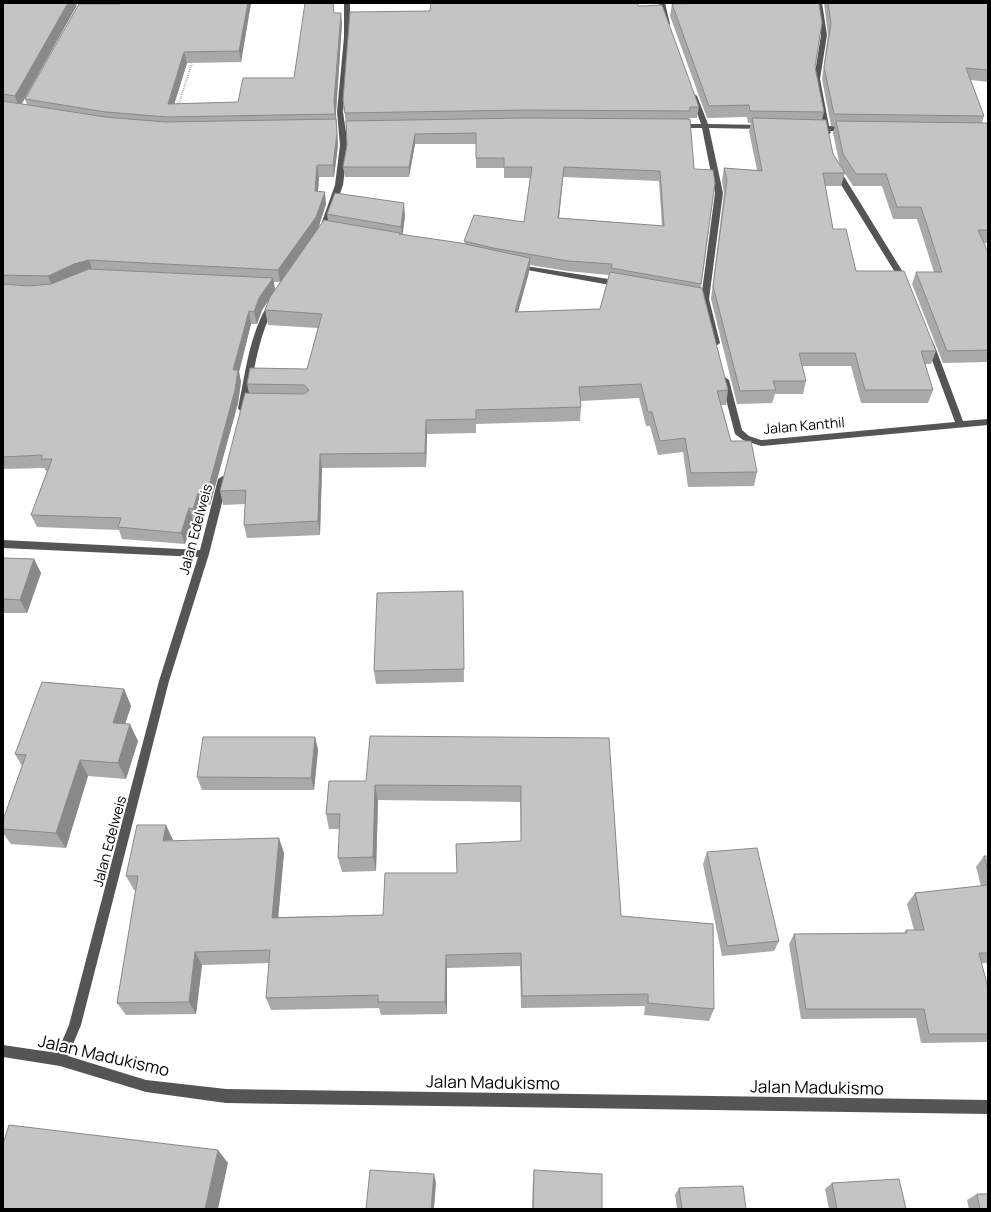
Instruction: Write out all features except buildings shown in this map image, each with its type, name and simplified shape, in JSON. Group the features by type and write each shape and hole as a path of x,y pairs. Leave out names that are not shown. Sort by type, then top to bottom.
{"street":[{"path":"314,243 327,231 339,186 344,145 340,112 347,3"},
{"path":"662,3 669,28"},
{"path":"819,3 824,35 817,80 830,144"},
{"path":"691,90 705,126 719,193 702,299 718,351"},
{"path":"666,126 775,128"},
{"path":"804,128 857,129"},
{"path":"833,159 835,167 845,185 891,257 909,290"},
{"path":"508,265 629,286"},
{"path":"239,418 247,403 252,354 267,312 279,293"},
{"path":"928,340 960,424"},
{"name":"Jalan Kanthil","path":"724,373 738,432 746,438 761,443 988,422"},
{"name":"Jalan Edelweis","path":"60,1060 76,1024 164,681 204,554 226,471"},
{"path":"3,544 204,554"},
{"name":"Jalan Madukismo","path":"3,1051 60,1060 146,1086 226,1096 988,1107"}],"path":[{"path":"176,110 193,59"}]}
